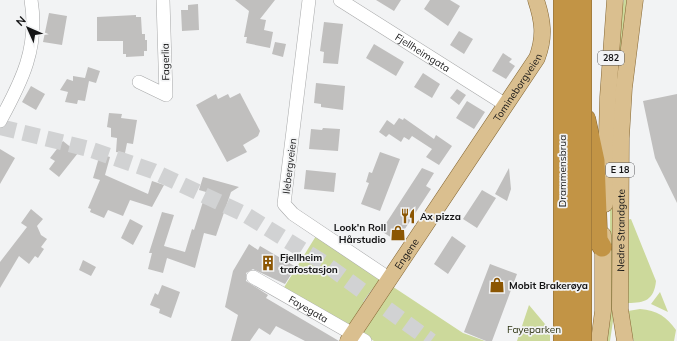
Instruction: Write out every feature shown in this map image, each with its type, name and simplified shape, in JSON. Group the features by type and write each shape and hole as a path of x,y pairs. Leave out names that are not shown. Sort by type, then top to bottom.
{"highway":[{"name":"E 18","path":"555,0 565,52 588,126 595,161 598,240 602,247"},
{"name":"Drammensbrua","path":"563,0 563,341"},
{"name":"Drammensbrua","path":"582,0 582,341"}],"main road":[{"name":"Tomineborgveien","path":"464,167 536,58 541,46 543,25 536,0"},
{"name":"Nedre Strandgate","path":"599,341 603,311 602,247 608,97 616,0"},
{"name":"Nedre Strandgate","path":"625,341 620,309 621,138 624,88 635,0"},
{"name":"Engene","path":"355,339 390,279 464,167"}],"street":[{"path":"0,121 18,88 33,44 31,0"},
{"name":"Fagerlia","path":"139,82 166,95 163,0"},
{"name":"Ilebergveien","path":"309,0 284,204 293,214 390,279"},
{"name":"Fjellheimgata","path":"340,0 506,105"},
{"name":"Fayegata","path":"253,277 355,339"}],"green space":[{"path":"624,0 627,0 613,146 613,321 610,341 606,341 610,301 610,156 617,30"},
{"path":"631,219 656,281 653,292 648,299 628,303 627,220"},
{"name":"Fayeparken","path":"316,236 463,333 485,341 374,341 283,289"},
{"path":"660,292 668,312 651,304"},
{"name":"Fayeparken","path":"529,305 550,330 550,341 517,341"},
{"path":"640,309 652,311 669,321 676,330 674,341 634,341 631,333 628,311"}],"building":[{"path":"235,0 275,0 260,19 266,20 264,30 273,32 270,48 246,43 247,37 244,37 249,11"},
{"path":"376,0 401,0 394,11"},
{"path":"430,0 450,0 460,6 448,26 424,9"},
{"path":"198,4 199,30 182,31 181,10 188,10 188,5"},
{"path":"49,13 67,16 62,45 43,42"},
{"path":"136,15 136,17 141,17 142,34 145,34 145,40 147,40 147,51 144,51 144,56 126,57 126,54 123,54 123,41 97,41 97,17"},
{"path":"324,22 343,24 338,64 323,63 324,52 320,51"},
{"path":"459,31 473,39 464,54 450,45"},
{"path":"275,42 286,44 283,57 272,54"},
{"path":"374,44 404,62 396,76 366,58"},
{"path":"503,53 512,59 509,62 515,66 506,79 492,71"},
{"path":"88,67 100,71 96,83 89,81 85,101 78,100 77,104 65,102 68,92 60,90 67,79 73,81 73,76 85,78"},
{"path":"423,73 440,84 432,98 414,87"},
{"path":"316,83 345,86 343,110 321,107 321,104 314,103"},
{"path":"31,86 45,94 36,110 22,102"},
{"path":"457,89 466,95 459,105 450,98"},
{"path":"240,93 260,131 258,136 243,145 247,152 227,162 196,105 216,94 218,99 228,94 230,98"},
{"path":"677,94 677,203 655,158 643,101"},
{"path":"467,101 485,112 474,129 456,118"},
{"path":"109,113 122,114 121,118 137,120 133,144 127,143 125,153 116,152 117,138 111,137 111,128 107,127"},
{"path":"399,118 403,120 404,118 434,139 436,135 452,146 439,165 426,157 432,149 412,136 409,140 404,137 401,142 389,134 386,137 379,132 387,120 394,125"},
{"path":"323,128 340,129 338,151 309,149 311,129 322,130"},
{"path":"63,141 78,153 59,177 49,169 55,161 50,158"},
{"path":"0,149 15,158 0,184"},
{"path":"380,152 400,159 380,211 361,204 369,183 366,182 369,172 372,173"},
{"path":"100,154 110,157 105,175 148,194 152,181 164,185 152,207 130,200 123,216 108,210 104,218 90,212 91,209 88,208 100,180 93,178"},
{"path":"422,168 434,173 426,186 431,189 397,241 381,231"},
{"path":"509,168 511,189 507,201 495,194"},
{"path":"306,170 336,173 334,192 304,189"},
{"path":"203,177 239,187 231,192 216,236 204,233 195,268 167,258 163,273 148,269 152,253 149,253 162,212 174,215 164,246 185,252 192,229 194,230 206,192 199,190"},
{"path":"482,190 496,198 477,228 463,219"},
{"path":"31,209 43,219 37,226 41,235 47,239 41,247 44,249 38,258 35,256 29,264 19,256 0,288 0,262 27,227 21,223"},
{"path":"130,219 143,226 133,245 121,238"},
{"path":"452,236 466,246 448,274 434,264"},
{"path":"249,244 258,250 260,246 296,267 285,284 253,269 246,273 246,281 268,295 266,298 339,341 305,341 276,326 270,335 259,328 250,341 231,341 238,315 225,307 233,271"},
{"path":"83,260 96,267 91,276 79,270"},
{"path":"490,264 517,274 492,341 486,341 464,332"},
{"path":"162,285 180,292 171,318 159,313 160,309 150,305 155,293 158,295"}],"tunnel":[{"path":"0,127 89,149 153,171 246,215 324,263 431,341"}],"place":[{"name":"Ax pizza","path":"408,216"},
{"name":"Look'n Roll Hårstudio","path":"398,233"},
{"name":"Fjellheim trafostasjon","path":"268,263"},
{"name":"Mobit Brakerøya","path":"497,285"}]}
